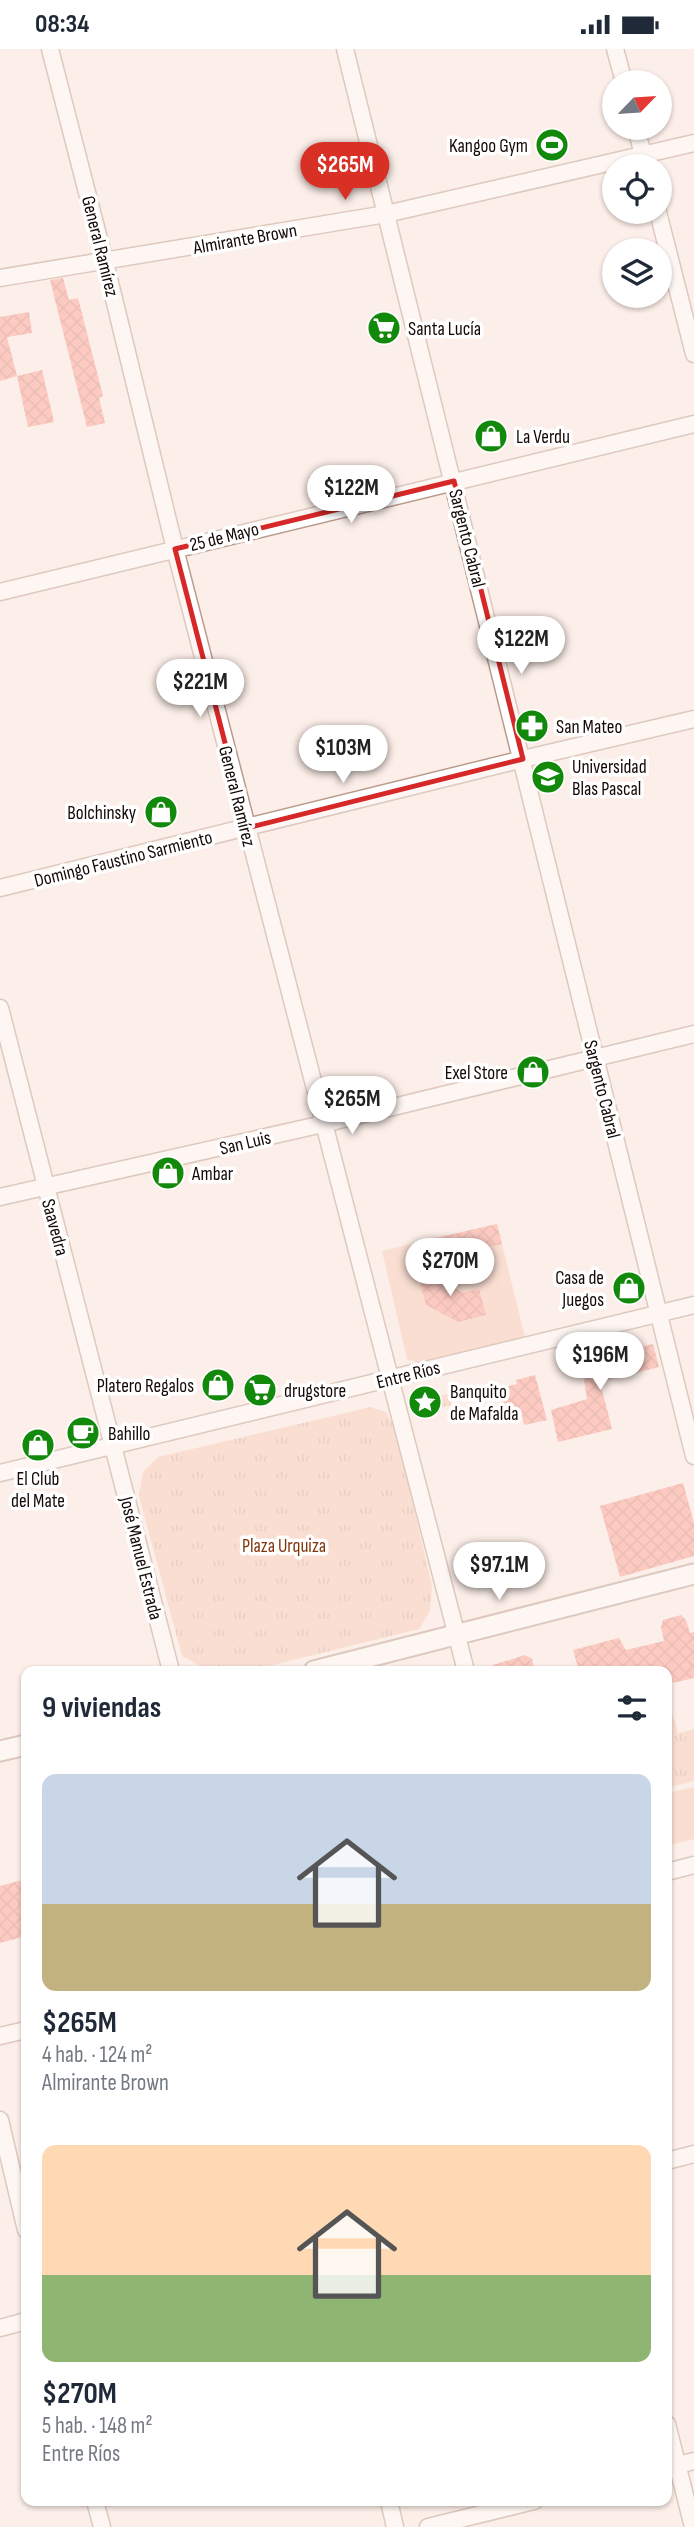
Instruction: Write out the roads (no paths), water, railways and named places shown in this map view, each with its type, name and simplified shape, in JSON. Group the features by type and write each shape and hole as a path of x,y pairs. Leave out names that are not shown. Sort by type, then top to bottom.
{"street":[{"name":"General Ramírez","path":"50,49 175,548 465,1666"},
{"name":"Sargento Cabral","path":"345,49 694,1456"},
{"path":"615,49 621,70"},
{"name":"Almirante Brown","path":"664,154 694,143"},
{"name":"Almirante Brown","path":"0,278 386,214 602,170"},
{"path":"661,224 694,354"},
{"name":"25 de Mayo","path":"0,592 694,424"},
{"name":"Domingo Faustino Sarmiento","path":"0,888 694,719"},
{"name":"Saavedra","path":"0,1008 113,1445"},
{"name":"San Luis","path":"0,1197 323,1124 694,1034"},
{"name":"Entre Ríos","path":"0,1473 694,1305"},
{"name":"José Manuel Estrada","path":"113,1445 170,1666"},
{"path":"333,1666 694,1574"},
{"path":"0,1751 21,1746"},
{"path":"672,1871 694,1865"},
{"path":"0,2036 21,2031"},
{"path":"0,2120 21,2209"},
{"path":"672,2160 694,2154"},
{"path":"0,2328 21,2322"},
{"path":"693,2527 672,2466 694,2461"},
{"path":"96,2506 102,2527"},
{"path":"389,2506 395,2527"},
{"path":"428,2527 514,2506"}],"place":[{"name":"Kangoo Gym","path":"552,145"},
{"name":"Santa Lucía","path":"384,328"},
{"name":"La Verdu","path":"491,436"},
{"name":"San Mateo","path":"532,726"},
{"name":"Universidad Blas Pascal","path":"548,777"},
{"name":"Bolchinsky","path":"161,812"},
{"name":"Exel Store","path":"533,1072"},
{"name":"Ambar","path":"168,1173"},
{"name":"Casa de Juegos","path":"629,1288"},
{"name":"Platero Regalos","path":"218,1385"},
{"name":"drugstore","path":"260,1390"},
{"name":"Banquito de Mafalda","path":"425,1402"},
{"name":"Bahillo","path":"83,1433"},
{"name":"El Club del Mate","path":"38,1445"}],"park label":[{"name":"Plaza Urquiza","path":"284,1545"}]}
